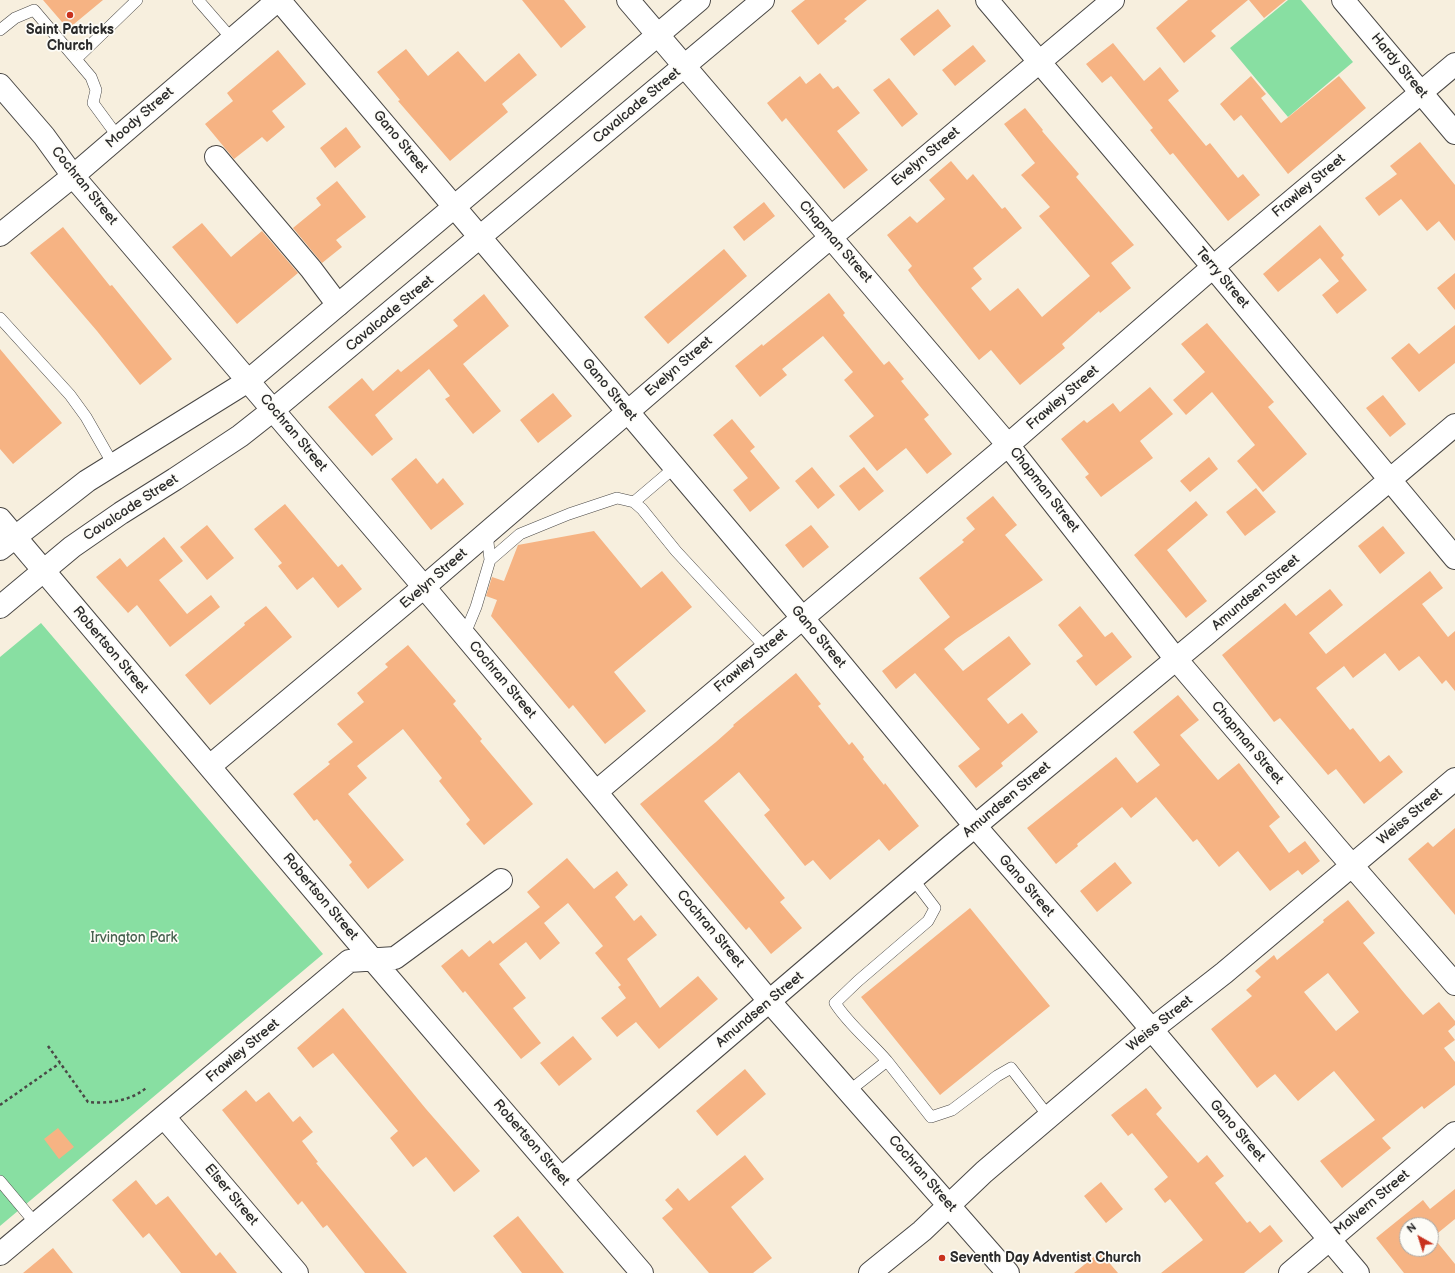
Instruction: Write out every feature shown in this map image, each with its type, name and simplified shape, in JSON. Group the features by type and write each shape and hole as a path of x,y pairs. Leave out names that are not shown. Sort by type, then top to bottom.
{"street":[{"name":"Moody Street","path":"0,235 73,176 279,0"},
{"name":"Gano Street","path":"279,0 455,207 626,412 802,617 975,826 1358,1273"},
{"name":"Chapman Street","path":"628,0 1008,445 1176,658 1351,865 1455,984"},
{"path":"7,543 87,482 248,381 699,0"},
{"name":"Cavalcade Street","path":"0,607 72,547 121,513 175,479 273,410 763,0"},
{"name":"Terry Street","path":"987,0 1213,267 1389,482 1455,558"},
{"name":"Evelyn Street","path":"210,766 424,587 626,412 1113,0"},
{"name":"Hardy Street","path":"1343,0 1455,133"},
{"name":"Frawley Street","path":"596,792 1008,445 1213,267 1455,64"},
{"name":"Cochran Street","path":"0,85 44,136 73,176 424,587 770,1002 1008,1273"},
{"path":"216,157 311,270 338,306"},
{"name":"Amundsen Street","path":"562,1178 975,826 1389,482 1455,425"},
{"name":"Robertson Street","path":"0,519 7,543 43,571 210,766 372,960 562,1178 642,1273"},
{"name":"Weiss Street","path":"870,1273 922,1231 949,1205 1049,1117 1151,1030 1224,973 1455,779"},
{"name":"Frawley Street","path":"0,1254 349,961 395,958 501,880"},
{"name":"Elser Street","path":"164,1117 297,1273"},
{"name":"Malvern Street","path":"1290,1273 1455,1133"}],"lane":[{"path":"76,59 137,0"},
{"path":"198,0 232,39"},
{"path":"0,30 15,18 34,10 91,77 96,90 93,103 118,137"},
{"path":"0,318 70,395 86,417 114,466"},
{"path":"634,502 674,468"},
{"path":"490,560 520,534 569,514 617,498 634,502 642,509 676,551 766,648"},
{"path":"464,636 476,607 490,560 487,533"},
{"path":"913,879 936,908 928,921 835,1003 845,1018 887,1061 931,1117 952,1110 997,1076 1011,1068 1049,1117"},
{"path":"849,1091 887,1061"},
{"path":"0,1181 36,1224"}],"path":[{"path":"48,1046 88,1102 106,1104 139,1094 146,1088"},
{"path":"0,1105 60,1063"}],"green space":[{"path":"1288,0 1301,0 1353,62 1288,117 1230,48"},
{"name":"Irvington Park","path":"41,623 323,954 0,1226 0,657"}],"building":[{"name":"Saint Patricks Church","path":"43,0 103,0 68,29"},
{"path":"522,0 564,0 586,27 561,48"},
{"path":"805,0 867,0 844,19 847,21 818,45 791,11"},
{"path":"1188,0 1248,0 1211,31 1216,36 1184,63 1156,28"},
{"path":"1249,0 1286,0 1264,18"},
{"path":"938,9 951,26 914,56 900,39"},
{"path":"1113,43 1144,81 1160,67 1179,91 1168,100 1206,146 1210,143 1238,178 1243,174 1260,195 1228,221 1173,153 1170,155 1150,130 1153,128 1111,76 1102,83 1086,64"},
{"path":"973,45 986,61 955,86 942,70"},
{"path":"406,49 428,76 458,51 485,82 519,53 537,75 502,104 508,112 450,161 398,101 400,100 377,72"},
{"path":"278,50 306,84 272,111 285,127 267,142 262,137 234,159 205,124 233,101 227,93"},
{"path":"820,73 833,89 838,86 860,113 837,131 868,170 844,189 786,118 782,122 767,103 800,76 806,84"},
{"path":"1251,76 1266,94 1261,98 1281,123 1339,76 1366,108 1288,174 1241,115 1234,121 1220,104"},
{"path":"889,78 918,114 902,127 873,90"},
{"path":"1025,108 1043,130 1042,131 1079,174 1076,177 1134,245 1111,263 1131,288 1100,313 1099,311 1062,344 1065,348 1020,385 991,350 979,360 919,285 908,270 912,266 887,235 910,216 917,223 945,199 929,180 951,161 967,180 973,174 1002,209 1005,207 1022,228 973,268 982,279 971,288 990,311 1018,288 1042,317 1090,276 1039,216 1050,207 1021,175 1035,163 1004,124"},
{"path":"346,127 361,147 335,168 320,148"},
{"path":"1420,142 1455,185 1455,241 1439,221 1427,231 1401,199 1379,216 1365,198 1397,174 1390,166"},
{"path":"337,181 366,217 336,240 342,247 322,263 293,228 321,205 316,198"},
{"path":"764,202 775,216 744,241 733,227"},
{"path":"202,223 231,257 262,231 298,273 237,324 172,247"},
{"path":"1320,225 1344,255 1341,258 1367,290 1337,314 1322,295 1339,281 1320,258 1278,292 1263,274"},
{"path":"63,227 110,286 112,285 172,359 140,385 97,331 30,253"},
{"path":"724,249 747,276 668,344 644,317"},
{"path":"1455,273 1455,310 1437,288"},
{"path":"829,293 845,313 843,315 884,365 889,361 904,379 901,381 929,415 924,419 952,454 927,474 906,448 877,471 849,436 874,416 844,380 853,372 823,336 782,369 787,375 760,397 735,366 762,344 763,346"},
{"path":"484,294 509,326 463,364 501,411 473,434 445,399 450,396 429,369 375,415 393,439 372,456 328,407 362,378 373,391 398,369 401,372 458,326 453,320"},
{"path":"1207,323 1274,402 1268,407 1307,454 1263,492 1237,461 1255,445 1212,392 1186,415 1173,400 1205,372 1181,344"},
{"path":"1455,325 1455,363 1419,392 1391,358 1409,343 1419,354"},
{"path":"0,349 62,423 13,464 0,449"},
{"path":"1150,387 1173,414 1140,441 1153,458 1101,497 1085,477 1089,474 1061,439 1084,420 1087,423 1113,403 1120,412"},
{"path":"553,393 572,416 538,443 520,420"},
{"path":"1383,395 1406,424 1390,437 1366,408"},
{"path":"732,419 755,447 750,451 780,488 750,512 733,490 748,478 713,435"},
{"path":"1209,457 1218,469 1190,492 1180,481"},
{"path":"416,458 437,484 443,478 464,504 431,530 391,479"},
{"path":"812,467 835,495 818,509 795,481"},
{"path":"864,467 884,491 859,511 839,486"},
{"path":"1256,488 1276,512 1245,536 1226,512"},
{"path":"993,496 1017,525 1005,535 1043,580 956,639 944,649 963,671 1009,636 1031,664 987,699 1008,724 1022,713 1038,732 1001,763 1003,766 976,788 958,766 980,749 915,673 896,689 882,671 950,617 919,578 964,542 962,540 975,529 966,518"},
{"path":"1196,501 1208,515 1167,550 1207,601 1186,618 1134,555"},
{"path":"285,504 338,567 342,564 362,589 338,608 313,577 297,590 278,566 282,563 254,529"},
{"path":"207,525 234,558 207,580 180,547"},
{"path":"811,525 829,547 803,568 785,545"},
{"path":"1383,526 1405,553 1380,574 1358,546"},
{"path":"594,531 641,588 662,571 692,607 614,672 646,711 605,744 573,705 569,709 491,616 497,600 486,596 492,577 504,581 518,545"},
{"path":"164,537 183,561 159,580 187,614 211,595 220,607 170,647 137,605 128,613 96,577 120,558 127,567"},
{"path":"1430,571 1443,588 1422,604 1448,637 1455,631 1455,691 1446,680 1442,684 1419,656 1399,671 1385,653 1353,678 1344,666 1316,688 1350,730 1353,728 1380,762 1389,755 1403,772 1364,804 1336,769 1328,775 1280,718 1274,722 1222,655 1285,603 1296,616 1330,589 1343,605 1309,633 1326,654"},
{"path":"266,606 292,637 210,705 185,675 245,625 244,623"},
{"path":"1080,606 1105,637 1112,632 1132,657 1096,686 1076,661 1083,656 1058,625"},
{"path":"408,645 456,701 453,704 482,739 480,741 533,804 484,845 466,824 470,820 439,781 442,778 403,729 357,766 367,778 348,794 404,860 368,889 349,865 352,862 317,819 314,821 293,794 330,764 328,762 353,742 337,724 364,702 357,693 388,667 385,664"},
{"path":"796,673 821,704 818,706 849,745 852,742 864,757 863,759 884,785 885,783 919,826 889,851 879,839 830,880 813,860 805,866 764,815 770,810 739,772 704,801 785,898 780,902 802,928 771,954 749,927 746,930 640,804 716,742 734,726 733,725"},
{"path":"1178,695 1199,720 1180,735 1218,780 1239,763 1280,817 1269,826 1289,853 1305,841 1320,861 1302,875 1298,870 1270,891 1238,851 1219,867 1197,839 1193,842 1156,797 1131,818 1122,807 1077,844 1078,846 1056,864 1027,828 1116,757 1137,783 1160,765 1133,732"},
{"path":"1455,828 1455,915 1408,859 1428,842 1433,847"},
{"path":"567,858 594,889 617,871 628,885 615,897 634,921 641,915 657,935 627,959 660,1008 698,976 718,999 659,1049 636,1022 617,1037 601,1018 626,998 618,987 621,985 595,953 603,946 568,903 544,923 560,943 540,960 526,942 499,964 526,998 513,1008 541,1043 521,1059 465,991 463,993 441,966 462,949 469,957 490,940 493,944 540,907 527,892"},
{"path":"1115,862 1132,883 1097,912 1080,891"},
{"path":"1348,900 1375,933 1363,943 1423,1015 1439,1002 1455,1021 1455,1025 1448,1031 1455,1040 1444,1048 1455,1062 1455,1085 1424,1109 1422,1106 1382,1138 1391,1148 1342,1188 1320,1161 1375,1120 1334,1071 1298,1101 1275,1074 1257,1088 1211,1029 1252,996 1246,990 1261,977 1255,971 1274,955 1277,960 1324,922 1323,920","holes":["1328,973 1359,1012 1336,1031 1304,992"]},
{"path":"970,908 1050,1006 940,1095 861,997"},
{"path":"343,1008 426,1109 480,1171 454,1192 426,1157 413,1167 390,1138 398,1131 333,1053 313,1068 297,1048"},
{"path":"573,1036 592,1059 559,1086 540,1063"},
{"path":"745,1069 766,1094 717,1136 696,1111"},
{"path":"1146,1088 1162,1108 1156,1114 1198,1163 1207,1155 1224,1176 1215,1183 1247,1223 1250,1221 1260,1233 1270,1225 1283,1241 1244,1273 1161,1273 1203,1240 1170,1199 1165,1203 1154,1189 1168,1177 1132,1133 1128,1136 1111,1115"},
{"path":"246,1090 256,1102 269,1092 293,1122 300,1116 313,1132 302,1141 318,1162 316,1163 407,1273 365,1273 327,1225 323,1228 302,1201 298,1205 222,1110"},
{"path":"58,1128 74,1147 59,1159 44,1139"},
{"path":"745,1155 764,1179 731,1207 772,1258 753,1273 709,1273 662,1218 673,1209 665,1200 678,1188 689,1201"},
{"path":"136,1180 156,1205 168,1196 216,1256 220,1252 237,1273 181,1273 149,1233 143,1238 112,1200"},
{"path":"1101,1182 1123,1209 1106,1223 1084,1196"},
{"path":"1455,1189 1455,1219 1439,1232 1439,1217 1402,1217 1423,1200 1430,1209"},
{"path":"518,1216 564,1273 522,1273 493,1236"},
{"path":"1399,1219 1399,1257 1439,1257 1439,1244 1455,1264 1455,1273 1404,1273 1376,1238"},
{"path":"53,1248 73,1273 23,1273"},
{"path":"1100,1252 1118,1273 1074,1273"}],"place":[{"name":"Saint Patricks Church","path":"70,15"},
{"name":"Seventh Day Adventist Church","path":"942,1258"}]}
